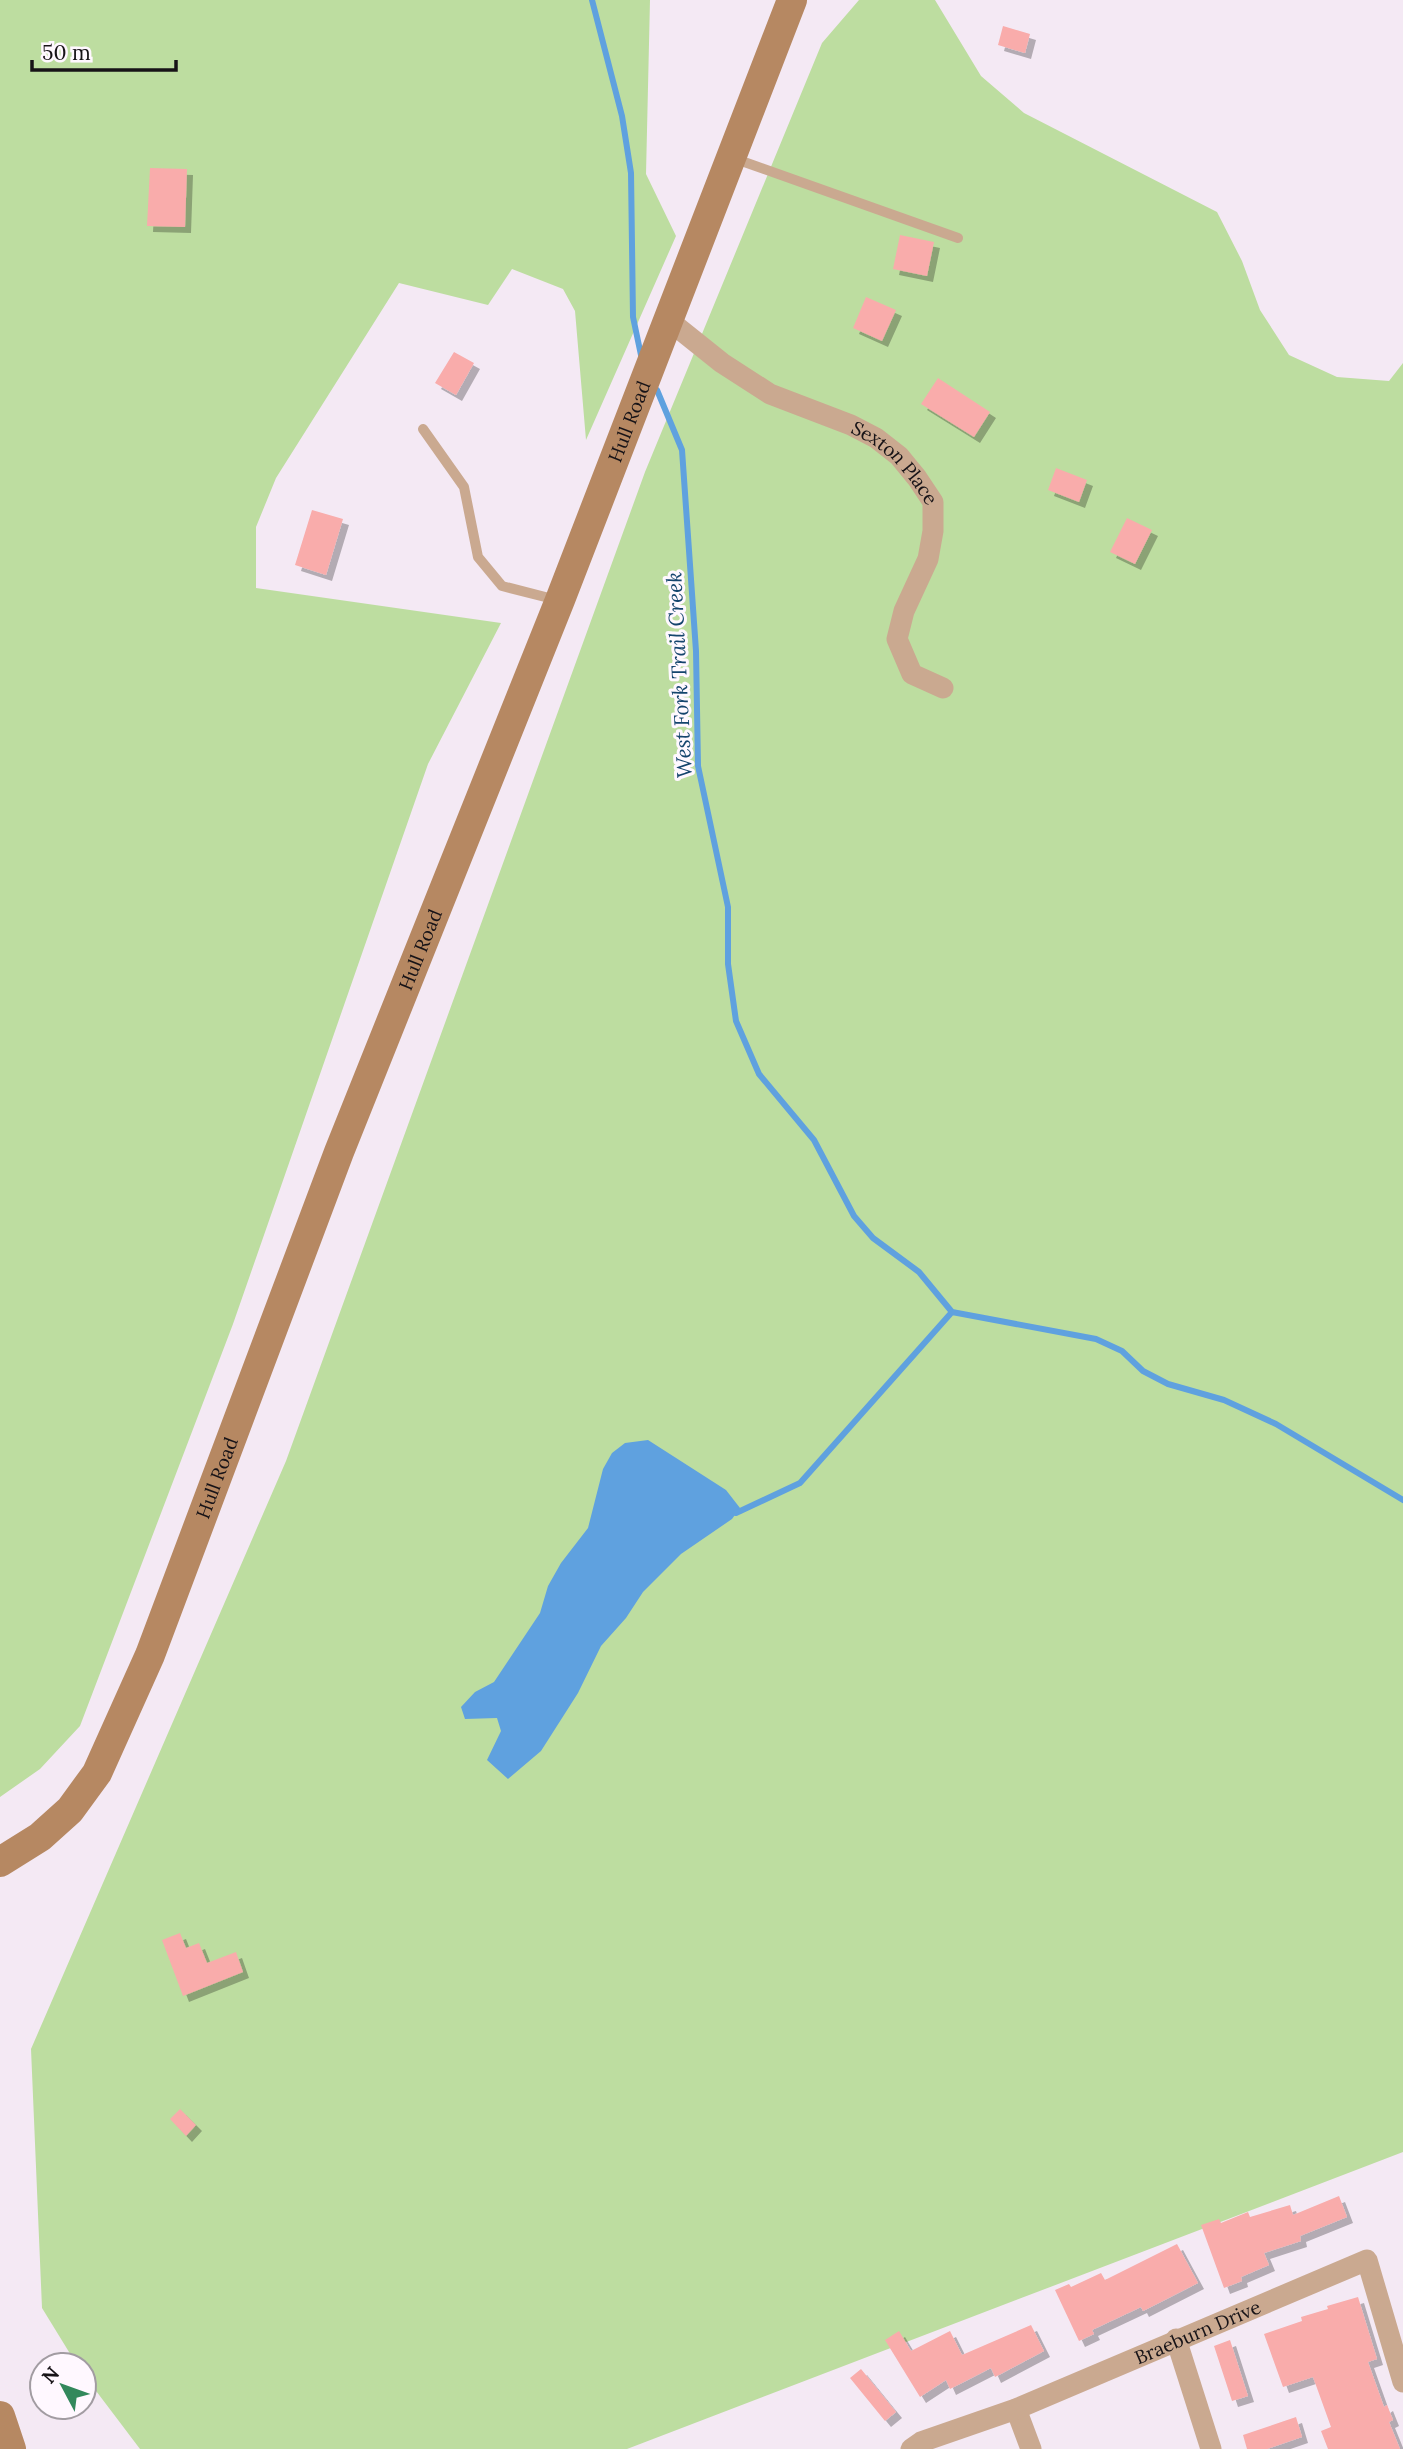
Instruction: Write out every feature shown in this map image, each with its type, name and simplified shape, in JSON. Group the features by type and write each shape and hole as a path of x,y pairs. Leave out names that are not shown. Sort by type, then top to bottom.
{"main road":[{"name":"Hull Road","path":"0,1863 40,1837 70,1810 97,1773 145,1667 339,1152 560,600 792,0"},
{"path":"0,2416 11,2449"}],"street":[{"name":"Sexton Place","path":"667,319 722,363 770,394 851,425 876,438 899,456 918,478 933,502 933,531 928,559 904,611 897,639 912,674 943,688"},
{"name":"Braeburn Drive","path":"911,2449 921,2442 1016,2409 1367,2260 1403,2382"},
{"path":"1176,2339 1211,2449"},
{"path":"1016,2409 1031,2449"}],"lane":[{"path":"731,157 958,239"},
{"path":"424,429 464,487 478,556 502,586 560,600"}],"green space":[{"path":"0,0 650,0 646,174 676,236 586,440 575,311 563,289 512,269 488,305 399,283 276,478 256,527 256,588 501,623 428,764 233,1324 80,1726 40,1769 0,1797"},
{"path":"859,0 935,0 981,76 1024,113 1217,212 1242,261 1260,310 1289,355 1337,377 1389,381 1403,363 1403,2152 627,2449 140,2449 98,2394 98,2351 68,2351 42,2308 31,2049 286,1461 645,472 822,43"}],"water":[{"path":"648,1440 726,1490 740,1508 732,1519 681,1554 643,1592 626,1618 601,1646 578,1693 541,1751 508,1779 487,1760 501,1731 497,1718 465,1719 461,1707 475,1692 494,1682 540,1613 548,1586 561,1563 588,1528 603,1469 612,1453 625,1443"}],"building":[{"path":"1003,26 1030,34 1025,53 998,45"},
{"path":"150,168 187,169 185,227 147,226"},
{"path":"900,235 934,242 927,276 893,269"},
{"path":"866,297 896,310 882,341 853,328"},
{"path":"454,352 474,363 456,395 435,383"},
{"path":"938,378 990,412 974,437 921,404"},
{"path":"1056,468 1087,480 1079,502 1048,490"},
{"path":"312,510 343,519 326,575 295,565"},
{"path":"1127,518 1152,530 1135,564 1110,552"},
{"path":"180,1933 186,1948 199,1943 207,1963 236,1952 243,1972 183,1996 162,1940"},
{"path":"180,2109 196,2125 186,2136 170,2119"},
{"path":"1339,2196 1347,2217 1300,2236 1301,2241 1264,2253 1269,2265 1224,2288 1201,2225 1219,2219 1221,2223 1248,2212 1250,2217 1290,2205 1293,2215"},
{"path":"1177,2244 1198,2283 1143,2311 1141,2307 1092,2330 1094,2334 1079,2341 1055,2290 1069,2284 1071,2287 1101,2273 1105,2280"},
{"path":"1358,2297 1377,2359 1368,2362 1384,2407 1387,2405 1393,2420 1389,2422 1400,2449 1328,2449 1321,2431 1331,2427 1313,2377 1283,2387 1264,2334 1302,2321 1301,2317 1328,2309 1327,2306"},
{"path":"1031,2325 1044,2351 995,2377 991,2368 950,2389 946,2380 920,2397 885,2340 899,2331 911,2351 950,2331 962,2355"},
{"path":"1230,2340 1248,2396 1232,2401 1214,2346"},
{"path":"861,2369 896,2412 885,2421 850,2378"},
{"path":"1296,2417 1302,2437 1267,2449 1247,2449 1243,2435"}],"waterway":[{"name":"West Fork Trail Creek","path":"592,0 622,116 631,173 633,317 642,360"},
{"name":"West Fork Trail Creek","path":"657,390 682,450 696,651 698,766 728,907 728,964 736,1021 759,1074 814,1140 854,1216 873,1238 919,1272 952,1312 1096,1339 1122,1351 1143,1371 1168,1384 1224,1400 1276,1424 1403,1500"},
{"path":"736,1513 800,1483 952,1312"}]}
